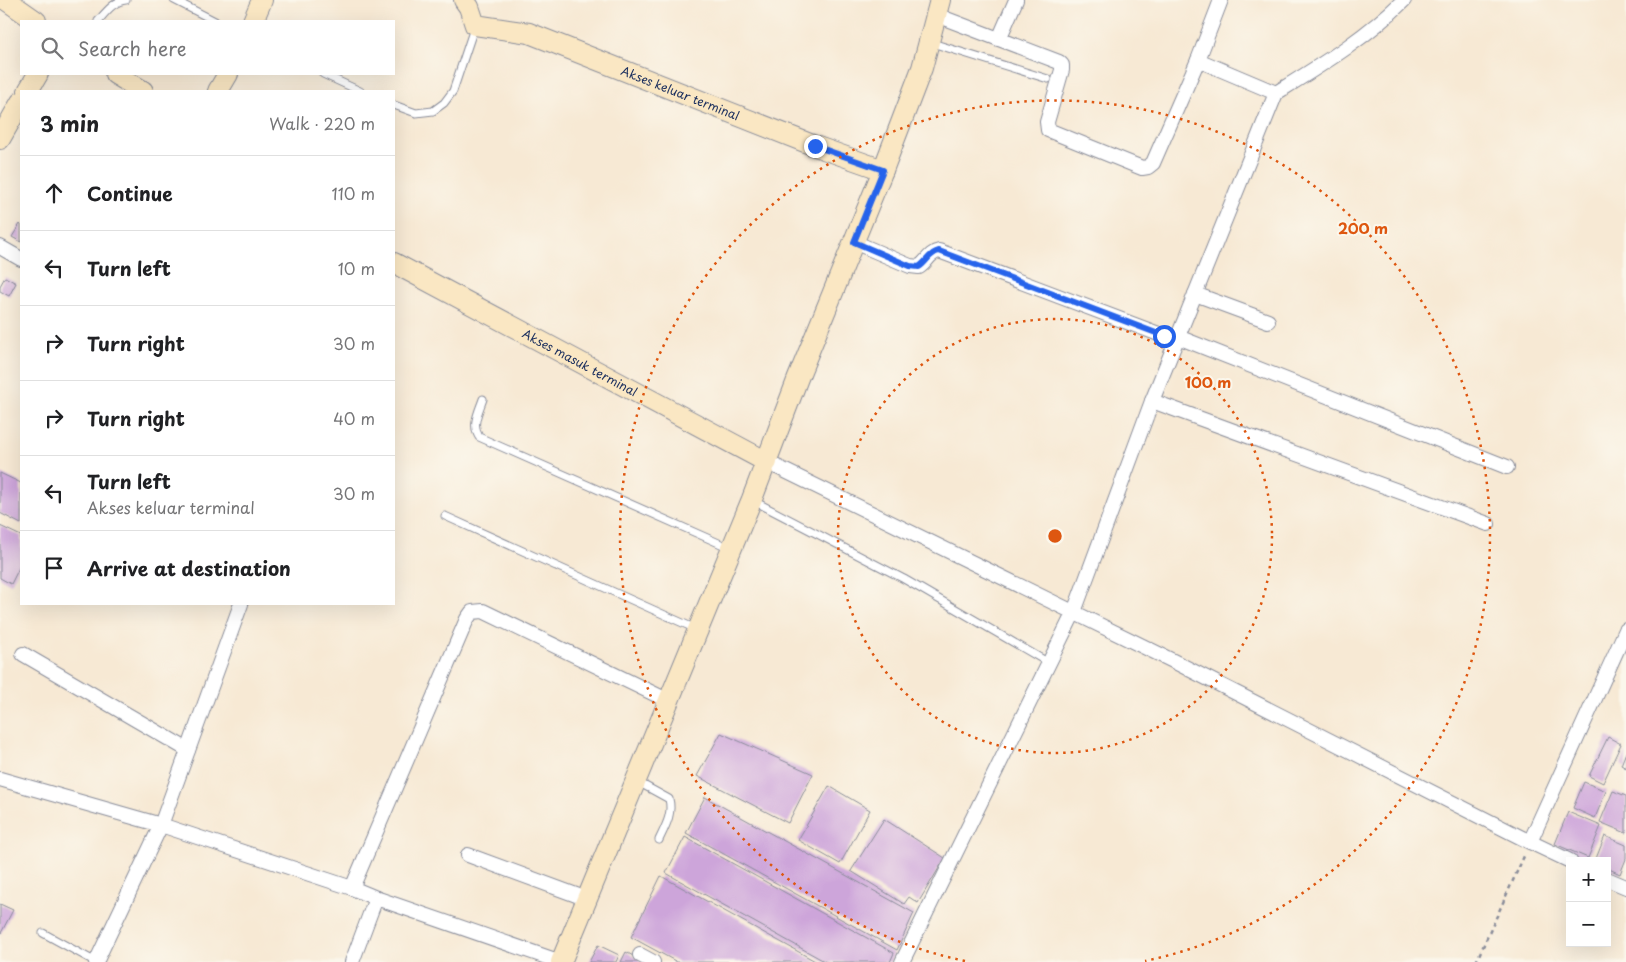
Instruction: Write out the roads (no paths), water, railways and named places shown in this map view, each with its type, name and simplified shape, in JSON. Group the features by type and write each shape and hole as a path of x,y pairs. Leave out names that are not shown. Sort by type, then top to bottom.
{"street":[{"path":"6,0 35,20"},
{"path":"253,20 262,0"},
{"path":"464,0 469,7 475,25"},
{"path":"999,39 1016,0"},
{"path":"0,779 161,825 352,888 561,962 752,500 798,378 883,170 922,68 938,8 999,39 1059,62 1062,65 1062,70 1047,122 1048,130 1142,168 1148,167 1153,163 1222,0"},
{"path":"902,962 1074,612 1152,401 1171,337 1195,294 1276,94 1353,44 1387,17 1404,0"},
{"name":"Akses keluar terminal","path":"475,25 530,33 815,146 883,170"},
{"path":"1198,60 1276,94"},
{"path":"29,90 37,75"},
{"path":"117,75 141,90"},
{"path":"219,90 227,75"},
{"path":"0,139 20,104"},
{"path":"854,242 910,266 919,267 925,263 931,254 939,251 1171,337 1507,467"},
{"path":"0,247 20,258"},
{"name":"Akses masuk terminal","path":"395,265 767,462"},
{"path":"1195,294 1268,321"},
{"path":"1152,401 1488,524"},
{"path":"767,462 1074,612 1566,859"},
{"path":"96,962 161,825 241,605"},
{"path":"352,888 467,619 472,612 483,611 669,701"},
{"path":"1530,842 1626,630"},
{"path":"23,654 188,750"},
{"path":"468,854 587,898"},
{"path":"1611,881 1626,887"},
{"path":"352,962 376,898"},
{"path":"640,955 653,962"}],"lane":[{"path":"99,20 121,0 126,0"},
{"path":"174,0 213,20"},
{"path":"395,105 416,113 433,111 444,103 453,91 475,25"},
{"path":"929,42 1048,79"},
{"path":"325,75 358,90"},
{"path":"483,399 475,424 479,437 732,549"},
{"path":"752,500 904,579 1049,663"},
{"path":"445,516 698,630"},
{"path":"636,781 669,799 671,806 670,815 659,840"},
{"path":"43,933 96,962"}]}
